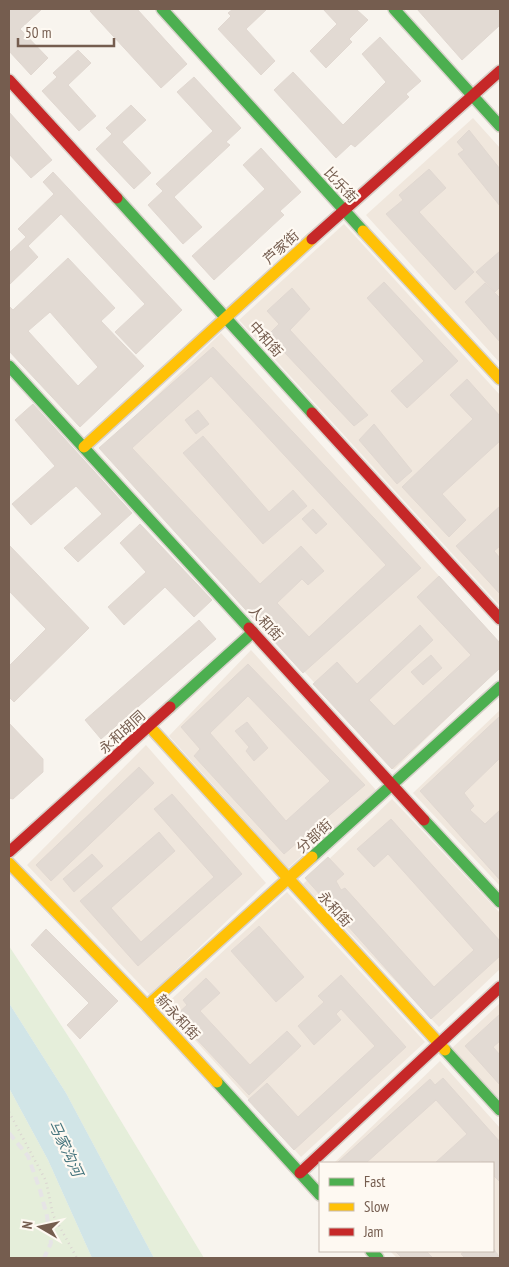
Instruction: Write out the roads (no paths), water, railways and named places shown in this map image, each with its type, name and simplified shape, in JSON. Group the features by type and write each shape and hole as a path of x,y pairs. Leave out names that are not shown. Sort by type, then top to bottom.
{"street":[{"name":"比乐街","path":"162,9 344,211 500,379"},
{"path":"394,9 500,126"},
{"name":"芦家街","path":"84,448 225,317 500,71"},
{"name":"中和街","path":"9,80 500,619"},
{"name":"人和街","path":"9,366 500,902"},
{"name":"永和胡同","path":"9,852 150,727 253,632"},
{"name":"分部街","path":"147,1006 394,785 500,687"},
{"name":"永和街","path":"150,727 500,1110"},
{"name":"新永和街","path":"9,863 147,1006 319,1195"},
{"path":"300,1173 500,987"}],"water":[{"name":"马家沟河","path":"9,1003 66,1093 154,1258 92,1258 48,1160 9,1088"}],"railway":[{"path":"9,1133 28,1156 40,1190 47,1216 51,1243 44,1258"}]}
